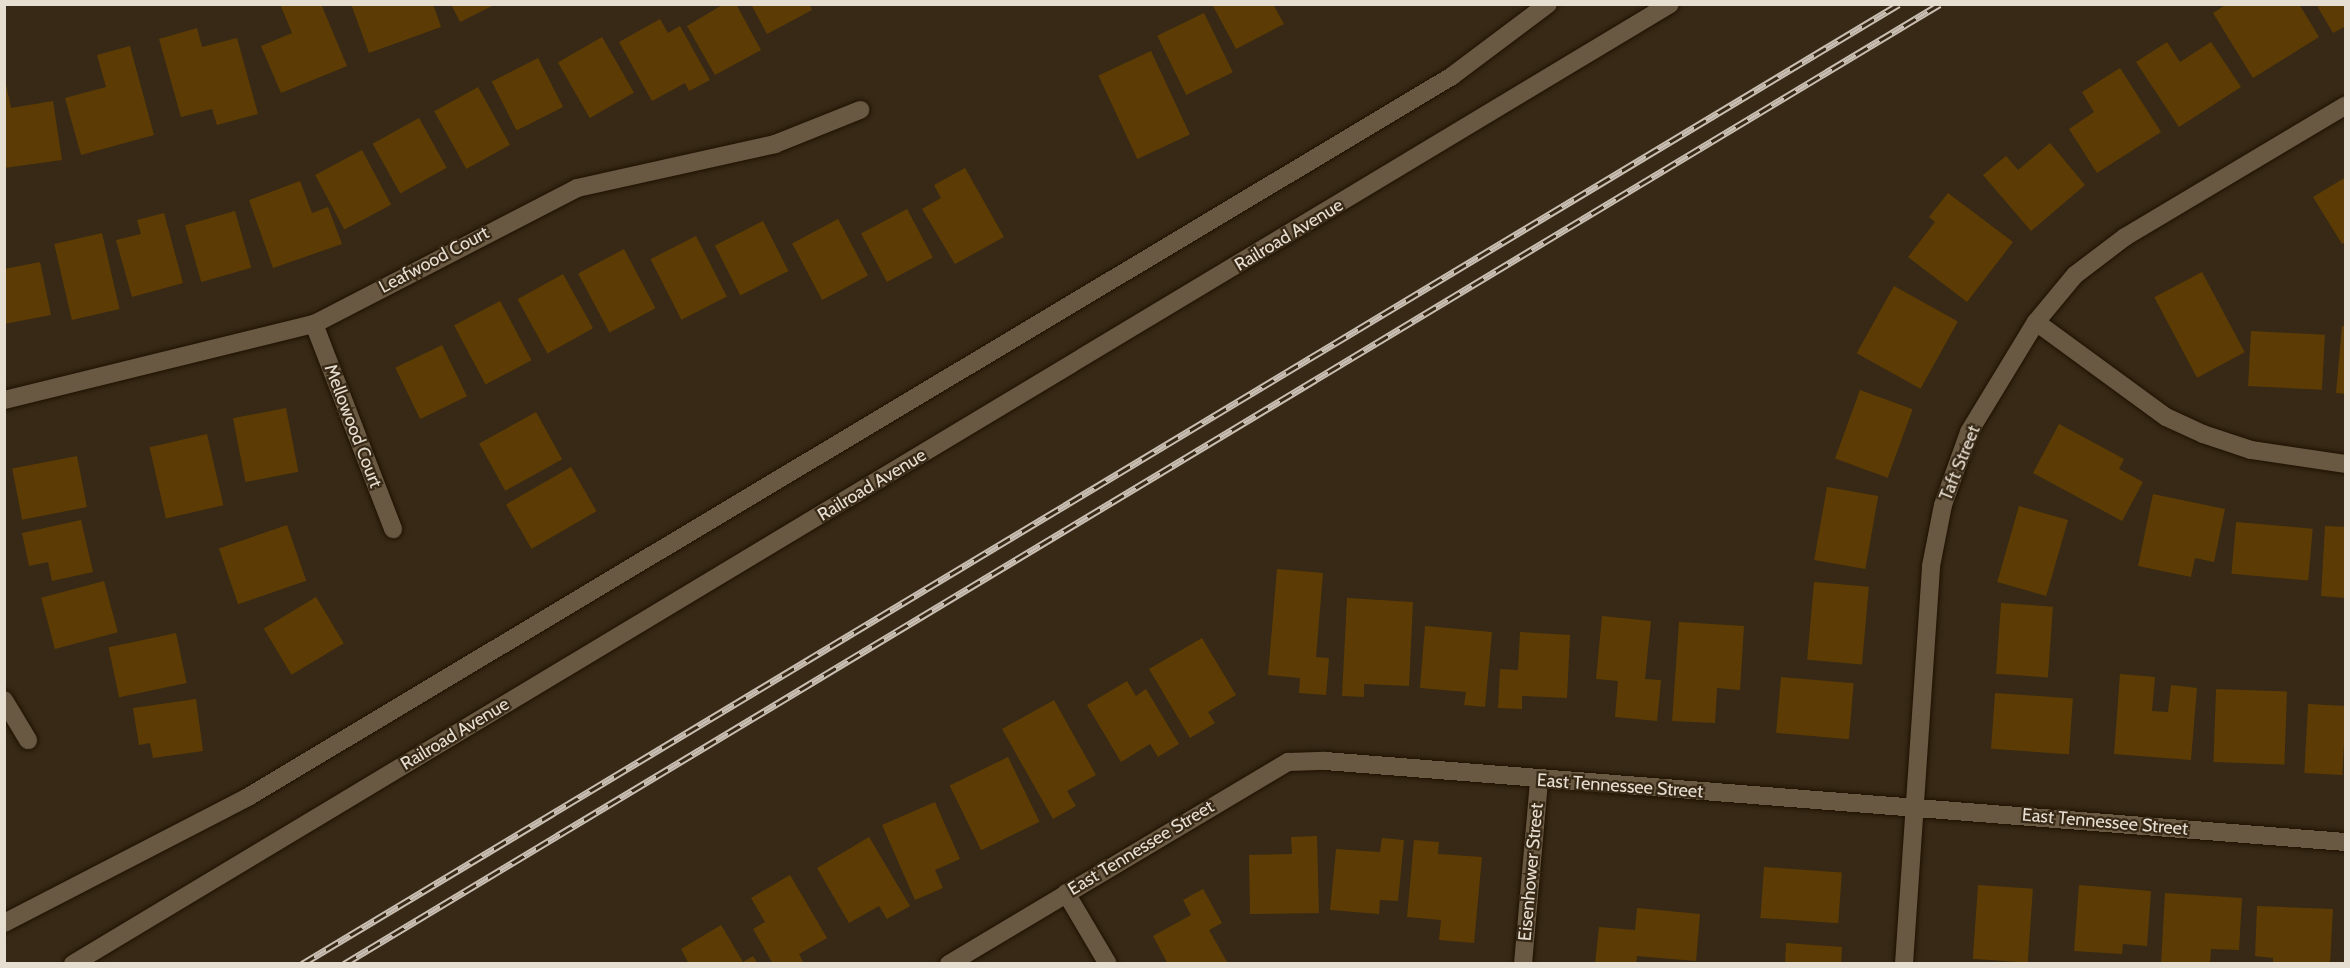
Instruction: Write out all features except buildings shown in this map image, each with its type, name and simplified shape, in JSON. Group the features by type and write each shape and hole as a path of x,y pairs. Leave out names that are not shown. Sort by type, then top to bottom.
{"street":[{"path":"4,923 258,791 1452,76 1548,4"},
{"name":"Railroad Avenue","path":"73,963 1670,4"},
{"name":"Taft Street","path":"1904,963 1912,807 1931,566 1943,505 1969,432 2036,322 2075,275 2125,237 2346,105"},
{"name":"Leafwood Court","path":"4,400 314,324 577,188 775,144 860,110"},
{"path":"2036,322 2166,417 2203,434 2251,450 2346,464"},
{"name":"Mellowood Court","path":"314,324 393,529"},
{"path":"4,700 28,741"},
{"name":"East Tennessee Street","path":"949,963 1288,762 1325,761 1539,781 1912,807 2346,842"},
{"name":"Eisenhower Street","path":"1523,963 1539,781"},
{"path":"1066,893 1108,963"}],"railway":[{"path":"302,964 1899,4"},
{"path":"344,964 1940,4"}]}
